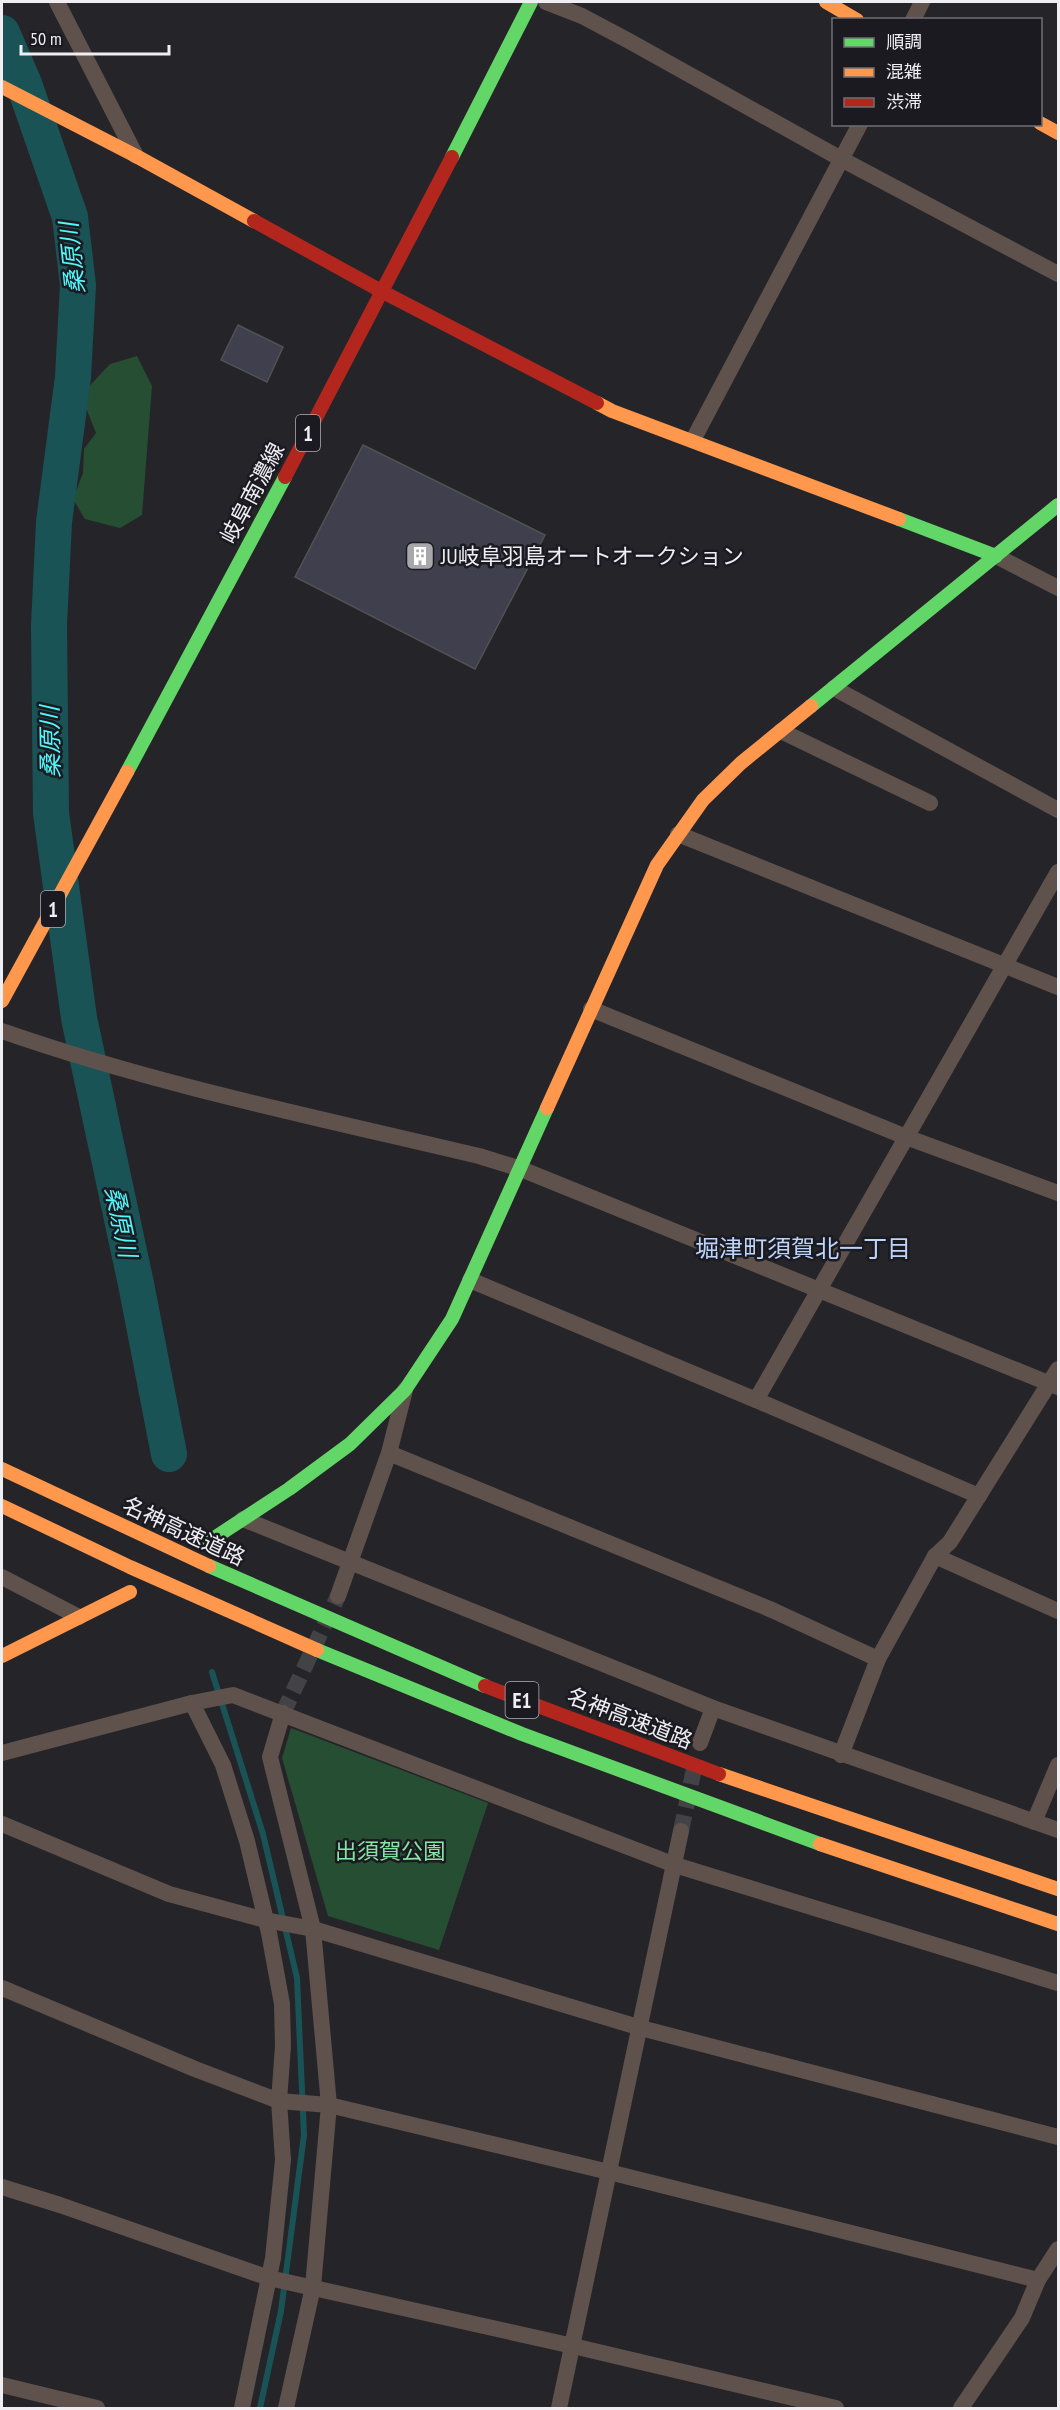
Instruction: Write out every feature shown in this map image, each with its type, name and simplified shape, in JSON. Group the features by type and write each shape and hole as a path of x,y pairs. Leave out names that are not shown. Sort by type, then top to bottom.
{"main road":[{"name":"岐阜南濃線","path":"2,1001 80,861 383,292 531,2"},
{"path":"826,2 854,18"},
{"path":"2,87 83,128 383,292 612,411 996,556"},
{"path":"1042,124 1059,133"},
{"path":"208,1542 289,1489 350,1444 405,1390 452,1319 657,865 703,800 741,763 1059,505"},
{"name":"名神高速道路","path":"2,1468 234,1578 466,1679 736,1780 1059,1889"},
{"name":"E1","path":"2,1506 219,1608 455,1709 724,1811 1059,1924"},
{"path":"2,1656 129,1592"}],"street":[{"path":"57,2 135,156"},
{"path":"546,2 582,16 620,36 843,160 1059,274"},
{"path":"913,18 922,2"},
{"path":"693,440 859,126"},
{"path":"996,556 1059,588"},
{"path":"834,688 1059,810"},
{"path":"781,731 930,803"},
{"path":"678,834 1059,987"},
{"path":"756,1400 1059,872"},
{"path":"591,1009 906,1137 1059,1193"},
{"path":"2,1031 56,1050 133,1072 520,1168 818,1290 1056,1380 950,1542 935,1556 878,1659 841,1755"},
{"path":"470,1280 979,1496"},
{"path":"338,1596 389,1453 405,1390"},
{"path":"389,1453 771,1610 878,1659"},
{"path":"243,1519 712,1708 1059,1830"},
{"path":"935,1556 1059,1611"},
{"path":"2,1577 79,1617"},
{"path":"2,1753 195,1702 233,1695 675,1865 1059,1983"},
{"path":"195,1702 223,1766 247,1841 269,1921 269,1933 282,2004 285,2101 283,2160 272,2278 242,2409"},
{"path":"700,1743 712,1708"},
{"path":"283,1713 270,1757 305,1927 321,2104 306,2285 286,2409"},
{"path":"1034,1822 1059,1765"},
{"path":"2,1824 169,1894 269,1921 305,1927 641,2028 1059,2137"},
{"path":"559,2409 681,1831"},
{"path":"2,1988 195,2070 285,2101 321,2104 609,2172 1038,2280"},
{"path":"2,2187 272,2278 573,2346 836,2409"},
{"path":"961,2409 1022,2318 1038,2280 1059,2249"},
{"path":"2,2385 97,2409"}],"green space":[{"path":"137,356 152,386 142,515 120,528 85,519 73,499 83,473 84,449 96,433 81,395 110,364"},
{"name":"出須賀公園","path":"291,1728 488,1803 439,1950 328,1916 282,1758"}],"building":[{"path":"238,325 283,347 267,382 221,360"},
{"name":"JU岐阜羽島オートオークション","path":"363,445 545,535 475,669 295,577"}],"waterway":[{"name":"桑原川","path":"2,33 24,84 70,217 78,285 73,377 54,522 49,625 51,813 79,1018 136,1284 169,1454"},
{"path":"212,1672 263,1834 297,1978 304,2135 281,2311 260,2408"}],"tunnel":[{"path":"283,1713 338,1596"},
{"path":"681,1831 696,1759"}],"traffic: fast":[{"path":"452,157 531,2"},
{"path":"127,772 285,477"},
{"path":"811,706 1058,505"},
{"path":"899,519 996,556"},
{"path":"208,1542 289,1489 350,1444 405,1390 452,1319 547,1108"},
{"path":"209,1566 485,1686"},
{"path":"317,1650 522,1734 820,1844"}],"traffic: slow":[{"path":"826,2 854,18"},
{"path":"2,87 136,156 254,221"},
{"path":"1042,124 1058,133"},
{"path":"597,403 612,411 899,519"},
{"path":"547,1108 657,865 703,800 741,763 811,706"},
{"path":"2,1001 127,772"},
{"path":"2,1469 209,1566"},
{"path":"2,1506 130,1567 317,1650"},
{"path":"2,1656 130,1592"},
{"path":"719,1774 1058,1889"},
{"path":"820,1844 1058,1924"}],"traffic: jam":[{"path":"285,477 452,157"},
{"path":"254,221 383,292 597,403"},
{"path":"485,1686 719,1774"}],"place":[{"name":"JU岐阜羽島オートオークション","path":"420,556"}],"district":[{"name":"堀津町須賀北一丁目","path":"803,1248"}]}
